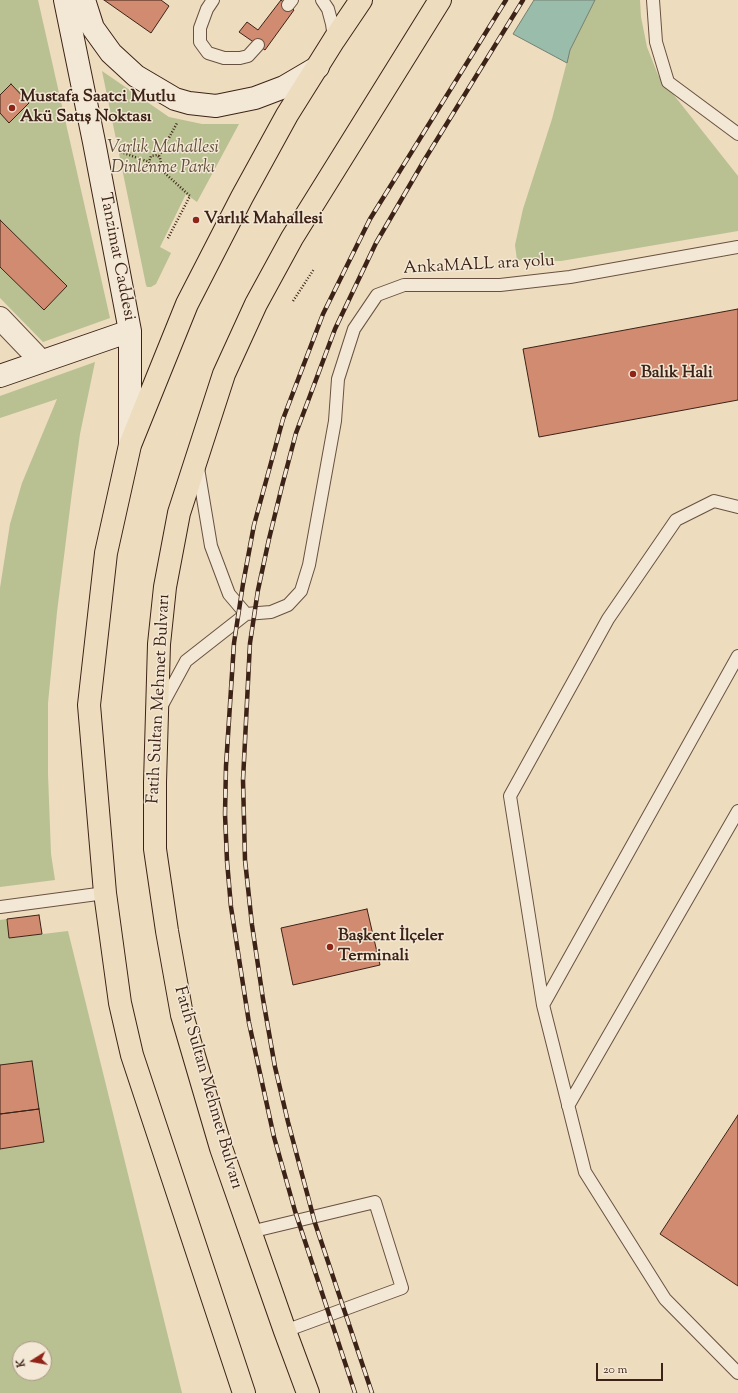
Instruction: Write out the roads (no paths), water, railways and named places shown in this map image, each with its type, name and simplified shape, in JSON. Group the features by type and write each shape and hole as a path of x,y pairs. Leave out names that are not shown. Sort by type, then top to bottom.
{"highway":[{"path":"244,1393 132,1055 120,1003 105,893 89,706 106,553 130,446 186,304 284,121 334,40 361,0"},
{"name":"Fatih Sultan Mehmet Bulvarı","path":"308,1393 221,1148 182,1015 167,931 155,849 159,644 165,587 179,513 224,374 256,304 292,238 440,0"}],"main road":[{"name":"Tanzimat Caddesi","path":"65,0 130,331 130,446"},
{"path":"84,0 93,28 111,53 136,76 176,99 189,103 216,106 255,98 284,87 318,66"},
{"path":"0,318 41,361"},
{"path":"0,376 130,331"}],"lane":[{"path":"214,0 207,9 199,35 200,42 208,53 224,58 240,58 248,56 258,45"},
{"path":"322,0 328,9 334,40"},
{"path":"653,0 656,42 668,82 738,134"},
{"name":"AnkaMALL ara yolu","path":"246,614 271,612 288,605 301,591 309,565 334,429 338,379 354,329 377,295 404,285 500,285 570,277 738,247"},
{"path":"157,716 186,662 246,614 229,594 211,546 196,460"},
{"path":"738,507 714,501 676,520 608,618 510,796 543,1005 585,1172 665,1299 738,1373"},
{"path":"543,1005 738,656"},
{"path":"568,1106 738,811"},
{"path":"0,907 105,893"},
{"path":"250,1232 375,1202 402,1288 285,1331"}],"railway":[{"path":"355,1393 295,1211 274,1137 249,1023 231,907 225,814 226,766 234,643 254,525 283,419 323,314 370,219 506,0"},
{"path":"372,1393 315,1223 275,1067 263,999 252,925 245,860 243,780 250,643 258,590 269,539 296,433 335,329 376,243 425,159 523,0"}],"place":[{"name":"Mustafa Saatci Mutlu Akü Satış Noktası","path":"12,108"},
{"name":"Varlık Mahallesi","path":"196,220"},
{"name":"Balık Hali","path":"633,374"},
{"name":"Başkent İlçeler Terminali","path":"330,947"}],"park label":[{"name":"Varlık Mahallesi Dinlenme Parkı","path":"163,159"}]}
